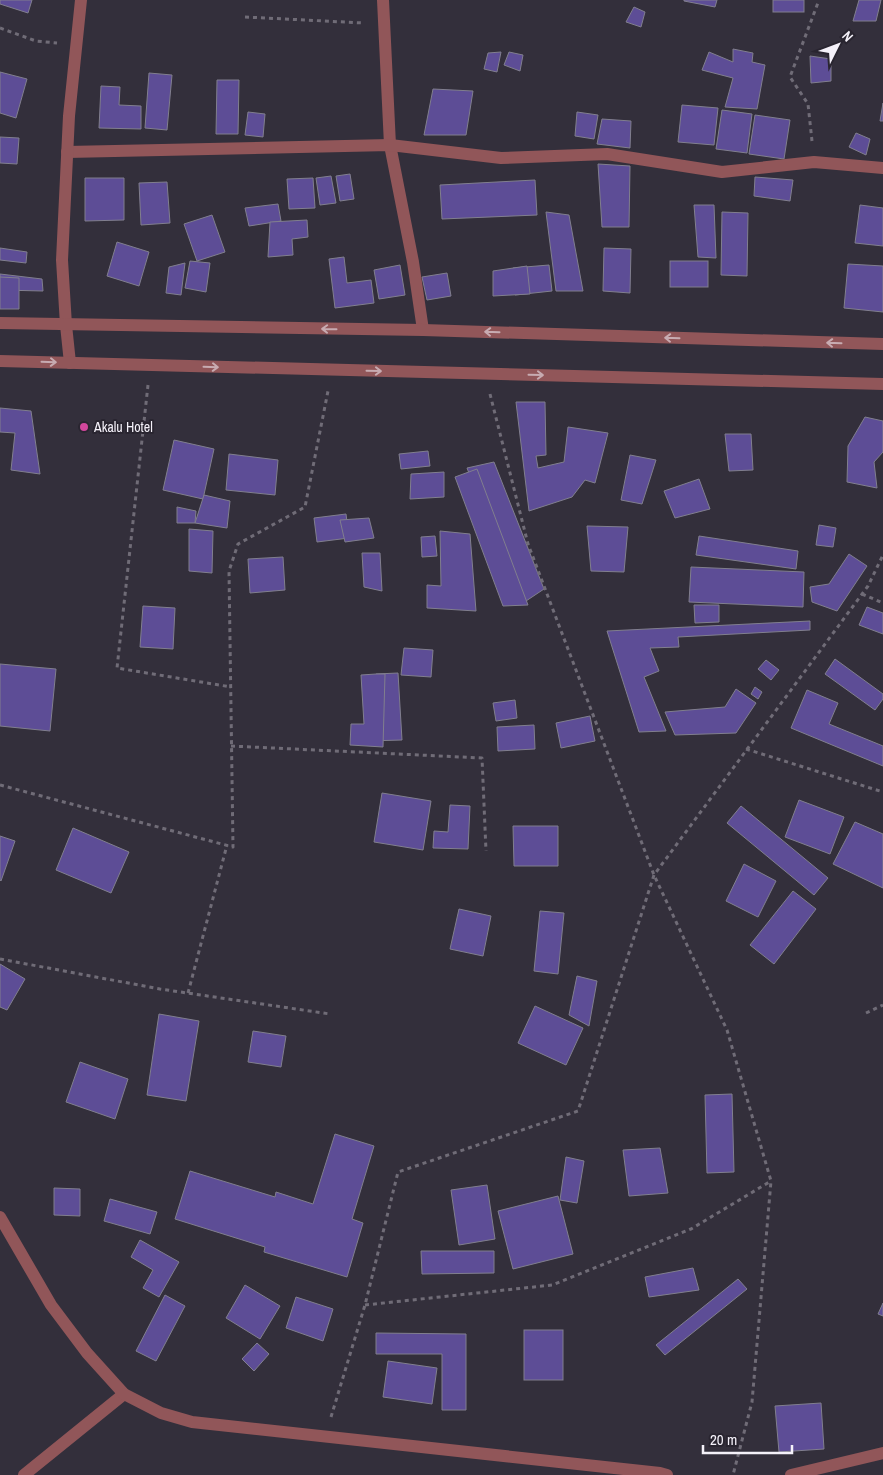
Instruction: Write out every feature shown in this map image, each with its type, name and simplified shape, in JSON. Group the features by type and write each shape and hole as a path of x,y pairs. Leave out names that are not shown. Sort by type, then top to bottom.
{"street":[{"path":"70,363 62,260 67,152 81,0"},
{"path":"383,0 390,145 413,262 423,330"},
{"path":"67,152 390,145 501,158 607,154 722,172 814,162 883,168"},
{"path":"0,323 423,330 883,344"},
{"path":"0,361 883,384"},
{"path":"0,1218 51,1305 87,1353 124,1394 161,1413 192,1422 666,1475"},
{"path":"24,1475 124,1394"},
{"path":"791,1475 883,1453"}],"path":[{"path":"814,162 808,104 790,77 819,0"},
{"path":"245,17 384,24"},
{"path":"0,28 36,41 76,46"},
{"path":"150,365 117,668 230,687"},
{"path":"0,785 232,847 229,571 238,544 305,507 332,370"},
{"path":"485,374 528,544 654,874 727,1030 772,1181 752,1402 733,1475"},
{"path":"325,1437 364,1305 398,1172 578,1111 654,874 868,586 883,555"},
{"path":"862,594 883,604"},
{"path":"231,746 482,758 486,851"},
{"path":"746,749 883,792"},
{"path":"188,993 227,845"},
{"path":"0,959 188,993 330,1014"},
{"path":"866,1012 883,1005"},
{"path":"364,1305 552,1284 691,1229 772,1181"}],"building":[{"path":"0,0 32,0 28,13 0,4"},
{"path":"684,0 717,0 715,7"},
{"path":"773,0 804,0 804,12 773,12"},
{"path":"859,0 881,0 876,21 853,21"},
{"path":"634,7 645,12 641,27 626,22"},
{"path":"733,49 753,53 752,62 765,65 757,109 725,107 733,78 702,70 709,52 733,62"},
{"path":"501,52 497,72 484,69 488,53"},
{"path":"509,52 523,55 520,71 504,65"},
{"path":"810,56 831,59 831,81 811,83"},
{"path":"0,72 27,79 16,118 0,113"},
{"path":"149,73 172,75 167,130 145,128"},
{"path":"217,80 239,80 238,134 216,134"},
{"path":"101,86 120,87 119,105 141,106 141,129 99,128"},
{"path":"433,89 473,91 466,135 424,135"},
{"path":"883,103 883,121 880,121"},
{"path":"682,105 718,108 714,145 678,142"},
{"path":"722,110 752,114 747,153 716,149"},
{"path":"248,112 265,114 263,137 245,135"},
{"path":"577,112 598,115 594,139 575,136"},
{"path":"755,115 790,120 784,159 749,154"},
{"path":"602,119 631,121 630,148 597,144"},
{"path":"856,133 870,139 866,155 849,147"},
{"path":"0,137 19,138 17,164 0,163"},
{"path":"598,164 630,166 629,227 602,227"},
{"path":"350,174 354,199 340,201 336,176"},
{"path":"331,176 336,203 320,205 316,178"},
{"path":"755,177 793,180 790,201 754,196"},
{"path":"85,178 124,178 124,220 85,221"},
{"path":"313,178 315,208 289,209 287,179"},
{"path":"535,180 537,215 442,219 440,185"},
{"path":"167,182 170,223 141,225 139,183"},
{"path":"278,204 281,221 249,226 245,208"},
{"path":"694,205 714,205 716,258 698,257"},
{"path":"860,205 883,208 883,246 855,243"},
{"path":"546,212 569,215 583,291 556,291"},
{"path":"722,212 748,213 747,276 721,275"},
{"path":"212,215 225,252 197,261 184,224"},
{"path":"307,220 308,237 292,239 293,255 268,257 270,222"},
{"path":"117,242 149,252 139,286 107,276"},
{"path":"0,248 27,252 26,263 0,260"},
{"path":"604,248 631,249 630,293 603,291"},
{"path":"344,257 347,283 371,280 374,303 335,308 329,259"},
{"path":"190,261 210,263 206,292 185,288"},
{"path":"670,261 708,261 708,287 670,287"},
{"path":"185,263 181,295 166,293 169,267"},
{"path":"848,264 883,266 883,312 844,308"},
{"path":"400,265 405,295 379,299 374,270"},
{"path":"549,265 552,291 515,295 513,268"},
{"path":"527,266 530,294 493,296 493,271"},
{"path":"447,273 451,296 427,300 422,277"},
{"path":"0,274 42,279 43,291 0,290"},
{"path":"0,277 19,278 19,309 0,309"},
{"path":"516,402 545,402 546,455 536,456 538,468 564,462 568,427 608,433 595,483 585,480 572,497 529,511"},
{"path":"0,408 31,411 40,474 11,470 15,433 0,432"},
{"path":"865,417 883,421 883,452 874,462 877,488 847,482 848,446"},
{"path":"725,434 751,434 753,470 729,471"},
{"path":"174,440 214,449 203,499 163,490"},
{"path":"428,451 430,466 401,469 399,454"},
{"path":"229,454 278,460 275,495 226,490"},
{"path":"630,455 656,460 642,504 621,500"},
{"path":"494,462 544,589 520,605 467,468"},
{"path":"477,469 528,605 503,606 455,477"},
{"path":"444,472 444,497 410,499 411,474"},
{"path":"699,479 710,509 675,518 664,491"},
{"path":"204,495 230,501 227,528 195,523"},
{"path":"177,507 196,511 195,523 177,523"},
{"path":"346,514 349,538 317,542 314,518"},
{"path":"369,518 374,538 345,542 340,520"},
{"path":"819,525 836,528 833,547 816,545"},
{"path":"587,526 628,527 624,572 591,571"},
{"path":"189,529 213,531 212,573 189,571"},
{"path":"440,531 470,534 476,611 427,608 427,585 441,586"},
{"path":"435,536 437,556 422,557 421,537"},
{"path":"699,536 798,551 796,569 696,555"},
{"path":"362,553 380,553 382,591 364,587"},
{"path":"849,554 867,566 837,611 812,602 810,587 829,584"},
{"path":"283,557 285,590 250,593 248,559"},
{"path":"691,567 804,572 803,607 689,602"},
{"path":"694,605 719,605 719,622 695,623"},
{"path":"143,606 175,608 173,649 140,647"},
{"path":"867,607 883,613 883,634 859,625"},
{"path":"810,621 810,630 678,637 679,647 650,648 659,671 644,677 666,731 639,732 607,631"},
{"path":"404,648 433,650 431,677 401,675"},
{"path":"835,659 883,694 883,699 875,710 825,674"},
{"path":"766,660 779,670 771,680 758,669"},
{"path":"0,664 56,669 50,731 0,726"},
{"path":"398,673 402,740 367,741 376,674"},
{"path":"385,674 383,747 350,745 351,724 364,724 361,675"},
{"path":"755,687 762,692 758,699 751,694"},
{"path":"736,689 756,703 736,733 675,735 665,712 725,707"},
{"path":"807,690 838,703 829,724 883,746 883,766 791,728"},
{"path":"515,700 517,718 496,721 493,703"},
{"path":"590,716 595,741 561,748 556,723"},
{"path":"534,725 535,749 498,751 497,727"},
{"path":"382,793 431,801 423,850 374,842"},
{"path":"799,800 844,817 830,854 785,837"},
{"path":"450,805 470,806 468,849 433,848 434,831 448,832"},
{"path":"741,806 828,878 814,895 727,823"},
{"path":"855,822 883,834 883,888 833,864"},
{"path":"513,826 558,826 558,866 514,866"},
{"path":"73,828 129,852 111,893 56,870"},
{"path":"0,836 15,841 1,881 0,880"},
{"path":"744,864 776,881 758,917 726,901"},
{"path":"793,891 816,909 774,964 750,945"},
{"path":"459,909 491,916 483,956 450,949"},
{"path":"540,911 564,913 558,974 534,971"},
{"path":"0,964 25,979 7,1010 0,1007"},
{"path":"577,976 597,981 589,1026 569,1015"},
{"path":"535,1006 583,1028 566,1065 518,1043"},
{"path":"159,1014 199,1021 186,1101 147,1095"},
{"path":"253,1031 286,1036 281,1067 248,1062"},
{"path":"80,1062 128,1079 115,1119 66,1102"},
{"path":"732,1094 734,1172 707,1173 705,1095"},
{"path":"335,1134 374,1146 352,1219 363,1223 347,1277 264,1252 265,1247 175,1219 190,1171 275,1197 276,1192 313,1204"},
{"path":"660,1148 668,1193 629,1196 623,1150"},
{"path":"566,1157 584,1161 577,1203 560,1200"},
{"path":"487,1185 495,1239 459,1245 451,1190"},
{"path":"54,1188 80,1189 80,1216 54,1215"},
{"path":"558,1196 573,1254 513,1269 498,1211"},
{"path":"110,1199 157,1212 150,1234 104,1221"},
{"path":"140,1240 179,1262 159,1297 143,1288 153,1270 131,1257"},
{"path":"421,1251 494,1251 494,1273 422,1274"},
{"path":"693,1268 699,1290 649,1297 645,1277"},
{"path":"738,1279 747,1289 665,1355 656,1345"},
{"path":"245,1285 280,1306 260,1339 226,1318"},
{"path":"165,1295 185,1306 156,1361 136,1351"},
{"path":"296,1297 333,1309 323,1341 286,1328"},
{"path":"883,1303 883,1316 878,1314"},
{"path":"524,1330 563,1330 563,1380 524,1380"},
{"path":"376,1333 466,1334 466,1410 442,1410 442,1354 376,1354"},
{"path":"257,1343 269,1354 254,1371 242,1359"},
{"path":"388,1361 437,1368 432,1404 383,1397"},
{"path":"821,1403 824,1449 779,1452 775,1406"}],"place":[{"name":"Akalu Hotel","path":"84,427"}]}
